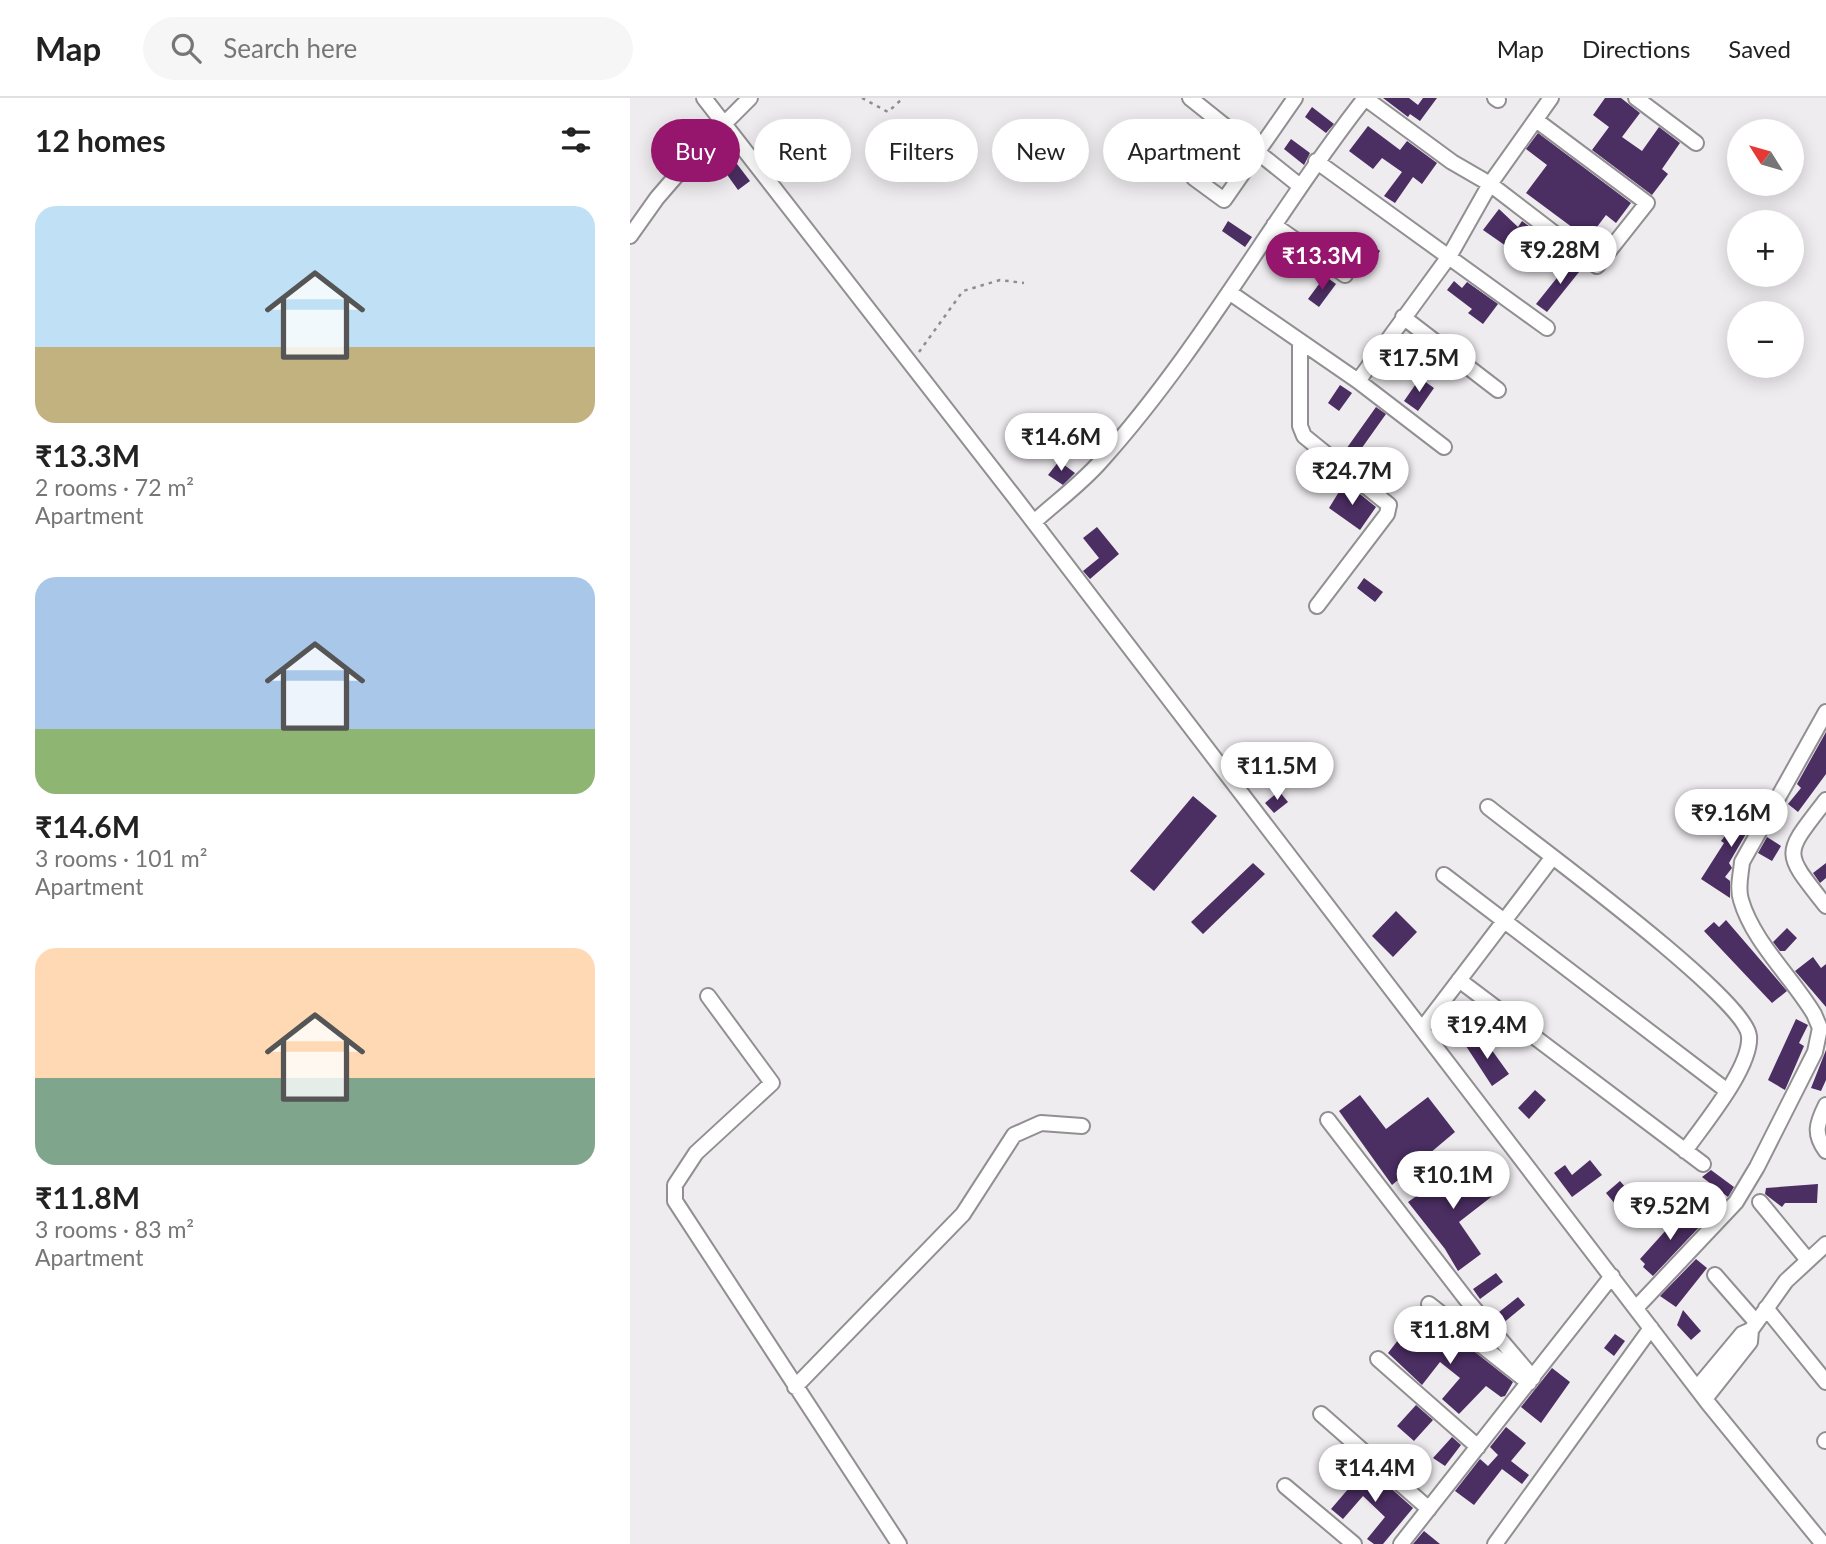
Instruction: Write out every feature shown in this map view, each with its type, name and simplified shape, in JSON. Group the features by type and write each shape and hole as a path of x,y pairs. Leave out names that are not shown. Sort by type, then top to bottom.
{"street":[{"path":"704,98 721,119"},
{"path":"731,119 750,98"},
{"path":"1190,98 1216,119"},
{"path":"1265,142 1295,98"},
{"path":"1034,522 1100,463 1168,379 1316,160 1365,98 1451,162 1490,184 1597,266 1647,203 1536,120"},
{"path":"1358,381 1450,255 1490,184 1550,98"},
{"path":"1636,98 1696,142"},
{"path":"740,143 1034,522 1701,1394 1791,1508 1824,1544"},
{"path":"1265,158 1300,186"},
{"path":"1316,160 1547,328"},
{"path":"630,236 671,182"},
{"path":"1199,182 1224,200 1237,182"},
{"path":"1273,225 1345,275"},
{"path":"1229,292 1358,381 1444,447"},
{"path":"1403,317 1498,390"},
{"path":"1300,342 1300,426 1304,436 1389,505 1387,514 1317,606"},
{"path":"1636,1308 1736,1202 1779,1128 1815,1052 1820,1028 1814,1014 1799,988 1758,934 1741,900 1739,883 1742,862 1826,712"},
{"path":"1826,800 1791,850 1795,866 1826,906"},
{"path":"1488,807 1692,967 1740,1014 1748,1027 1750,1039 1745,1058 1685,1151"},
{"path":"1422,1029 1552,858"},
{"path":"1444,875 1726,1090"},
{"path":"1459,980 1703,1164"},
{"path":"708,996 772,1083 696,1153 675,1185 675,1201 899,1544"},
{"path":"1826,1105 1816,1130 1819,1142 1826,1151"},
{"path":"1328,1120 1531,1380"},
{"path":"795,1387 963,1214 1014,1135 1041,1123 1082,1126"},
{"path":"1760,1202 1807,1259"},
{"path":"1701,1394 1727,1362 1742,1334 1754,1326 1807,1259 1824,1250"},
{"path":"1715,1275 1754,1326"},
{"path":"1401,1544 1612,1276"},
{"path":"1429,1304 1531,1380"},
{"path":"1766,1308 1826,1382"},
{"path":"1495,1544 1651,1328"},
{"path":"1378,1359 1478,1447"},
{"path":"1321,1414 1429,1508"},
{"path":"1285,1486 1354,1544"}],"path":[{"path":"862,98 888,112 903,98"},
{"path":"911,363 939,329 963,290 1000,280 1024,283"}],"building":[{"path":"1383,98 1409,98 1418,105 1423,98 1437,98 1420,121 1410,114 1408,117"},
{"path":"1605,98 1621,98 1640,113 1622,137 1642,151 1659,127 1680,143 1662,169 1668,174 1652,195 1592,150 1609,127 1593,115"},
{"path":"1312,107 1334,124 1326,133 1305,117"},
{"path":"1368,126 1400,150 1407,141 1437,163 1422,184 1413,177 1395,203 1384,196 1402,172 1382,158 1373,169 1349,151"},
{"path":"1538,133 1631,203 1616,223 1606,215 1588,239 1526,193 1547,165 1526,149"},
{"path":"1291,139 1310,153 1304,165 1284,149"},
{"path":"740,168 750,181 738,190 732,182 740,182"},
{"path":"1499,209 1518,227 1522,221 1546,239 1529,262 1483,230"},
{"path":"1228,221 1252,237 1245,247 1222,231"},
{"path":"1369,243 1380,251 1364,275 1352,267"},
{"path":"1572,259 1583,267 1547,312 1536,304"},
{"path":"1325,276 1336,284 1319,307 1308,299"},
{"path":"1454,281 1462,288 1467,282 1498,304 1483,324 1468,313 1472,309 1447,290"},
{"path":"1420,378 1434,388 1418,411 1404,401"},
{"path":"1340,385 1352,393 1339,411 1328,403"},
{"path":"1376,407 1386,414 1354,459 1344,452"},
{"path":"1059,461 1075,473 1063,485 1048,475"},
{"path":"1345,482 1376,507 1360,530 1329,508"},
{"path":"1097,527 1119,554 1090,579 1083,571 1099,558 1083,538"},
{"path":"1364,578 1383,592 1375,602 1357,588"},
{"path":"1826,732 1826,774 1798,812 1788,804 1801,788 1797,784"},
{"path":"1249,757 1264,773 1256,780 1241,764"},
{"path":"1279,791 1288,802 1274,813 1265,803"},
{"path":"1193,796 1217,816 1154,891 1130,871"},
{"path":"1755,797 1764,803 1729,863 1732,868 1725,877 1730,881 1730,898 1701,879 1724,843 1721,841"},
{"path":"1767,837 1781,846 1772,861 1758,853"},
{"path":"1253,863 1265,874 1203,934 1191,922"},
{"path":"1826,863 1826,878 1820,883 1813,873"},
{"path":"1396,911 1417,932 1393,957 1372,936"},
{"path":"1726,920 1787,991 1772,1003 1704,931 1714,922 1719,927"},
{"path":"1787,928 1797,938 1785,951 1780,951 1773,942"},
{"path":"1813,957 1821,968 1826,964 1826,1007 1795,971"},
{"path":"1796,1019 1808,1025 1799,1043 1804,1046 1785,1090 1768,1080"},
{"path":"1481,1035 1509,1074 1492,1086 1466,1046"},
{"path":"1826,1050 1826,1080 1821,1091 1811,1088"},
{"path":"1535,1090 1546,1100 1529,1119 1518,1108"},
{"path":"1360,1095 1386,1129 1428,1097 1455,1132 1392,1185 1339,1111"},
{"path":"1468,1160 1495,1194 1459,1222 1481,1254 1458,1271 1445,1249 1408,1202"},
{"path":"1590,1160 1602,1175 1572,1197 1554,1173 1565,1165 1572,1175"},
{"path":"1711,1170 1734,1187 1728,1197 1702,1177"},
{"path":"1620,1181 1640,1204 1625,1216 1606,1193"},
{"path":"1818,1184 1817,1203 1785,1203 1782,1207 1765,1194 1766,1188"},
{"path":"1685,1209 1703,1223 1653,1276 1643,1267 1645,1264 1640,1259"},
{"path":"1696,1259 1707,1268 1676,1307 1660,1296"},
{"path":"1496,1273 1503,1282 1480,1299 1473,1289"},
{"path":"1518,1297 1525,1305 1502,1324 1494,1316"},
{"path":"1683,1310 1701,1331 1691,1340 1677,1325"},
{"path":"1442,1326 1513,1382 1505,1396 1501,1397 1486,1386 1459,1414 1442,1399 1460,1378 1440,1362 1422,1385 1388,1353 1406,1330 1427,1346"},
{"path":"1615,1334 1625,1341 1614,1356 1604,1348"},
{"path":"1552,1368 1570,1382 1541,1423 1521,1407"},
{"path":"1416,1405 1433,1420 1414,1441 1397,1426"},
{"path":"1506,1427 1526,1443 1511,1461 1529,1475 1522,1484 1502,1469 1474,1505 1455,1491 1480,1459 1488,1466 1498,1455 1490,1447"},
{"path":"1452,1437 1461,1445 1445,1466 1433,1458"},
{"path":"1367,1467 1413,1508 1383,1544 1374,1544 1367,1539 1385,1517 1363,1496 1343,1519 1331,1509"},
{"path":"1424,1531 1440,1544 1413,1544"}]}
